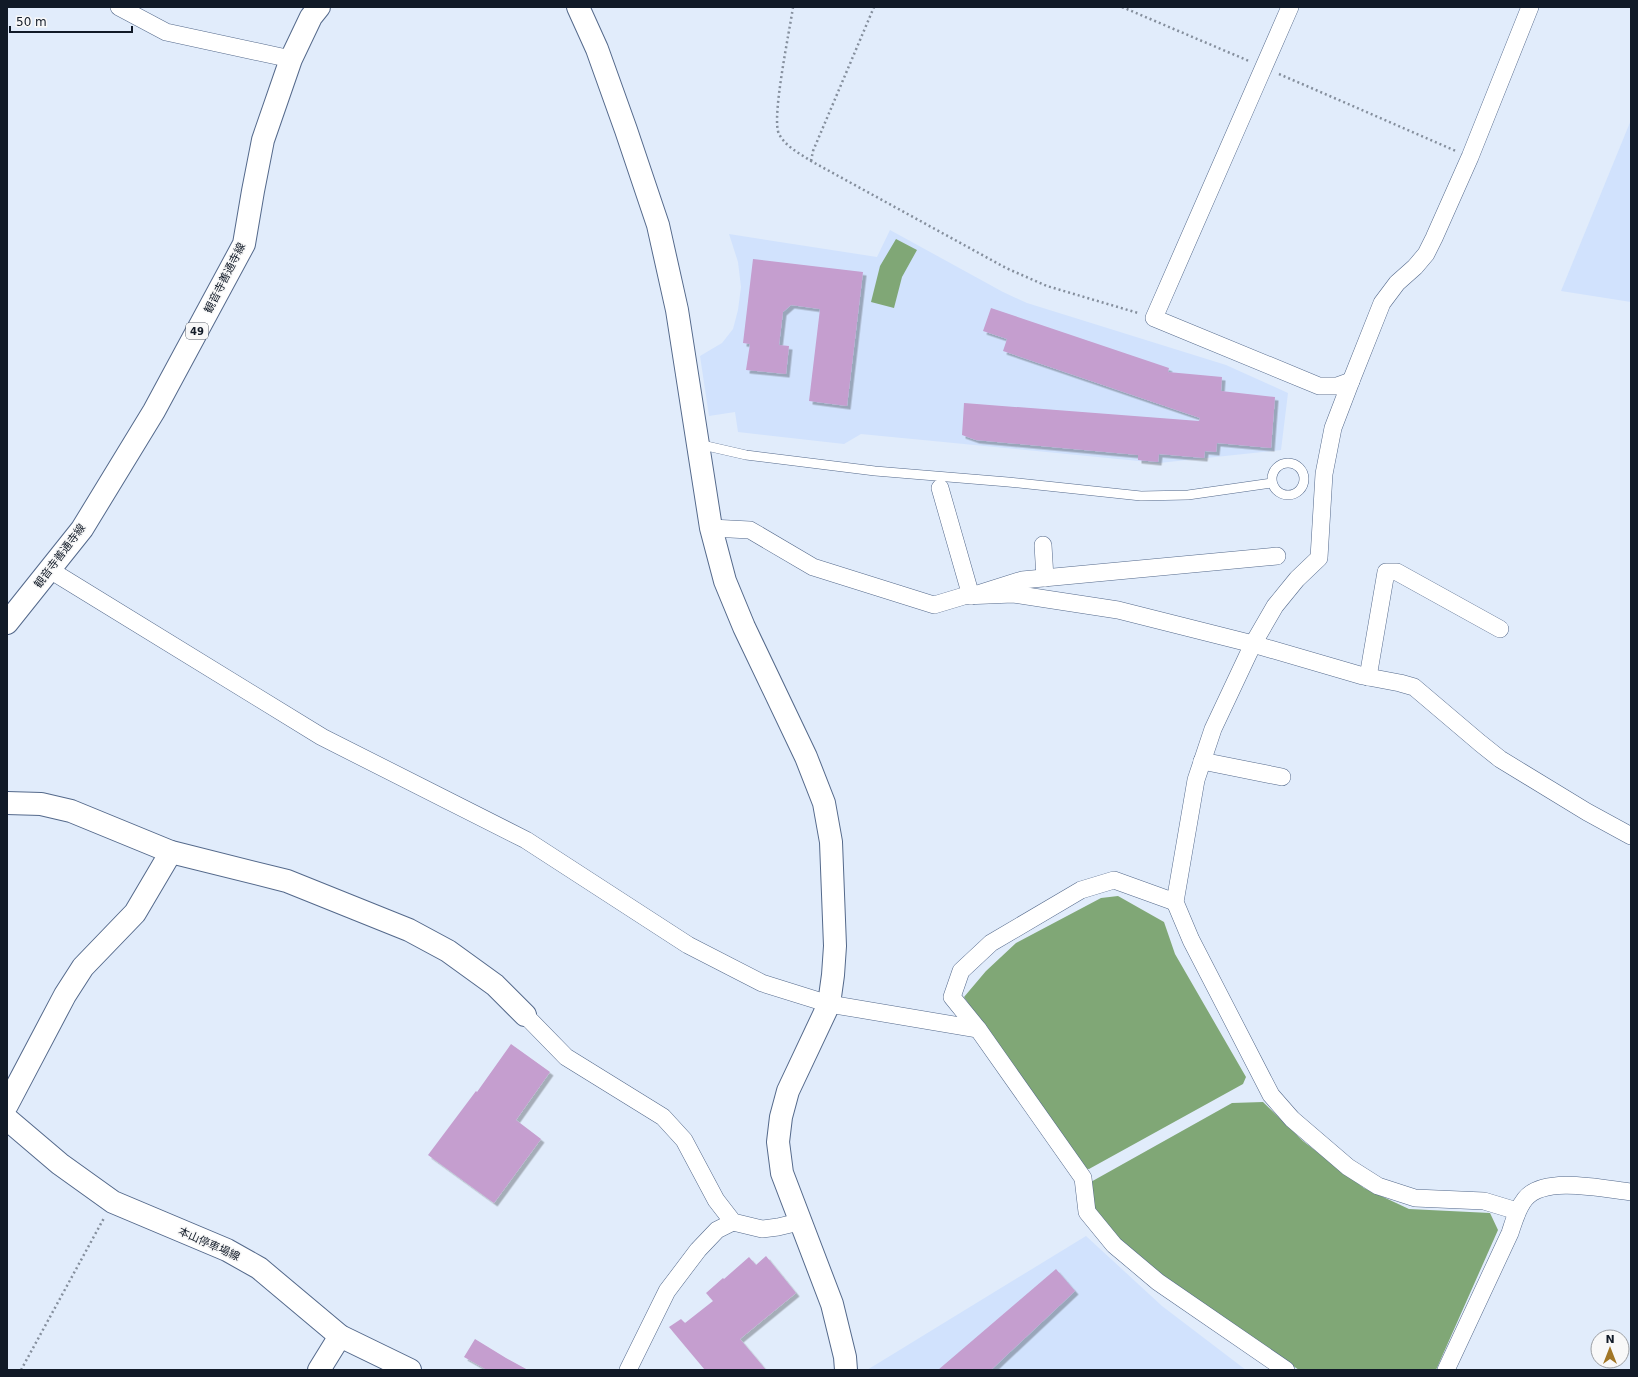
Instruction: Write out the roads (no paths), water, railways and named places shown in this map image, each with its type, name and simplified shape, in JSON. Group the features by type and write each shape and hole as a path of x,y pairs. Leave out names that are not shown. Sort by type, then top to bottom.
{"street":[{"path":"119,7 166,32 291,60"},
{"name":"観音寺善通寺線","path":"7,623 82,529 154,411 244,244 263,140 291,60 311,17 319,7"},
{"path":"578,7 597,49 658,225 677,310 711,528 725,581 744,627 806,757 824,803 831,842 835,946 829,1004 788,1091 781,1117 778,1142 782,1173 799,1222 832,1304 845,1357 846,1370"},
{"path":"1290,7 1154,318 1319,386 1337,386 1350,381"},
{"path":"1518,1211 1484,1202 1414,1198 1378,1186 1348,1167 1292,1119 1270,1095 1191,940 1175,902 1196,780 1213,729 1253,644 1276,606 1297,579 1319,558 1324,474 1333,428 1350,381 1382,303 1397,283 1415,267 1426,254 1434,238 1470,157 1530,7"},
{"path":"940,488 971,596"},
{"path":"711,528 750,530 813,567 934,605 964,596 1013,594 1118,610 1253,644 1368,677 1400,682 1414,687 1480,744 1500,759 1587,812 1631,836"},
{"path":"1043,545 1045,578"},
{"path":"971,596 1022,580 1277,556"},
{"path":"50,570 322,737 526,840 688,945 762,983 829,1004 978,1029"},
{"path":"1368,677 1386,572 1397,572 1500,629"},
{"path":"1202,761 1282,777"},
{"path":"7,803 42,804 71,811 171,852 287,881 409,930 448,950 495,985 566,1057 663,1117 684,1140 716,1200 733,1222 762,1229 799,1222"},
{"path":"7,1105 65,995 83,967 135,913 171,852"},
{"path":"1175,902 1114,880 1081,890 991,943 960,971 952,997 978,1029 1083,1178 1087,1212 1114,1245 1158,1282 1286,1370"},
{"name":"本山停車場線","path":"7,1119 60,1164 113,1202 227,1250 259,1268 340,1336 410,1370"},
{"path":"1446,1370 1510,1233 1518,1211 1526,1198 1542,1187 1560,1185 1631,1192"},
{"path":"628,1370 667,1291 707,1240 717,1230 733,1222"},
{"path":"319,1370 340,1336"}],"lane":[{"path":"697,444 746,455 875,471 1008,482 1141,496 1188,495 1272,483"}]}
